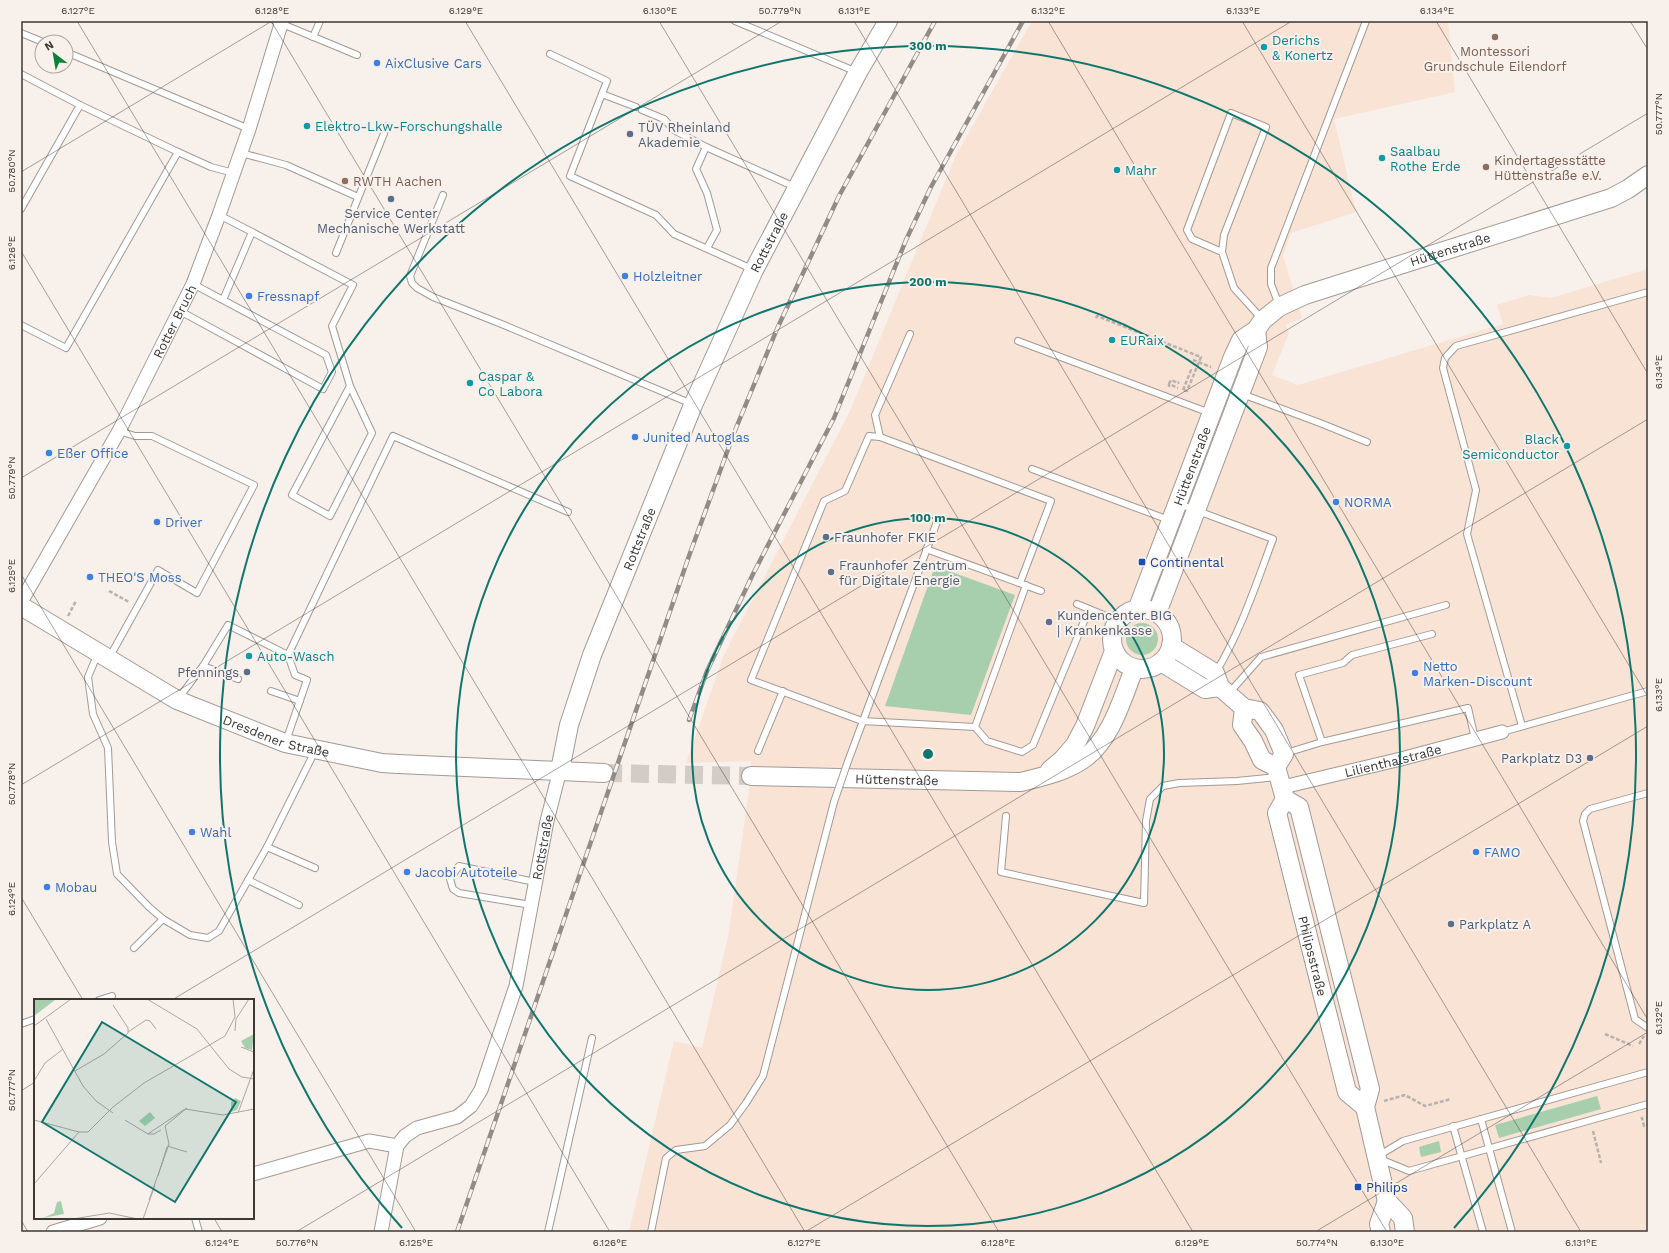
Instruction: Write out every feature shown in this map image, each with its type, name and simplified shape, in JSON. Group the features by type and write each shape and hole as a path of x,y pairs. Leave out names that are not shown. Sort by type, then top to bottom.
{"street":[{"name":"Rottstraße","path":"397,1146 405,1136 417,1128 457,1117 471,1106 481,1090 516,986 547,821 560,770 569,725 592,655 693,405 754,270 796,187 858,72 888,21"},
{"name":"Rotter Bruch","path":"21,602 119,431 193,284 249,129 279,22"},
{"name":"Hüttenstraße","path":"1137,610 1241,340 1279,307 1305,295 1611,198 1646,180"},
{"name":"Hüttenstraße","path":"1156,613 1258,347 1260,325"},
{"name":"Dresdener Straße","path":"21,606 177,700 285,743 382,763 560,770"},
{"path":"1137,610 1150,610 1156,613 1164,619 1169,627 1172,637 1168,655 1153,667 1144,670 1126,665 1118,658 1114,651 1112,641 1113,630 1118,621 1123,616 1137,610"},
{"path":"1171,646 1221,684 1244,708 1260,711 1274,730 1282,777"},
{"name":"Hüttenstraße","path":"1042,777 1062,760 1075,745 1085,726 1114,651"},
{"path":"1161,662 1205,689 1221,684"},
{"name":"Hüttenstraße","path":"751,776 1021,782 1042,777 1062,770 1082,760 1097,747 1114,718 1134,668"},
{"path":"1244,708 1242,725 1253,741 1262,760 1282,777"},
{"name":"Lilienthalstraße","path":"1282,777 1401,759 1502,732"},
{"path":"560,770 604,773"},
{"name":"Philipsstraße","path":"1282,777 1277,813 1347,1092 1365,1106"},
{"path":"1365,1106 1387,1201 1403,1218 1405,1232"},
{"path":"254,1174 369,1141 397,1146 381,1232"},
{"path":"1381,1232 1379,1224 1387,1201"},
{"path":"53,1232 97,1219"}],"lane":[{"path":"313,37 320,21"},
{"path":"735,21 858,72"},
{"path":"1279,307 1271,284 1271,268 1366,21"},
{"path":"279,22 357,55"},
{"path":"21,32 34,38"},
{"path":"550,54 608,81 570,176 656,215 674,234 754,270"},
{"path":"74,55 249,129"},
{"path":"21,74 80,105 178,152 212,167 234,172"},
{"path":"602,94 636,107"},
{"path":"21,209 80,105"},
{"path":"642,110 664,119 674,130 706,147 796,187"},
{"path":"1222,252 1192,239 1187,230 1231,113 1266,127 1224,235 1222,252 1234,288 1260,325"},
{"path":"336,253 387,126"},
{"path":"706,147 696,169 707,193 717,230 707,248"},
{"path":"21,325 66,348 178,152"},
{"path":"241,153 286,165 358,197"},
{"path":"443,195 410,276 412,283 417,288 433,297 499,323 693,405"},
{"path":"219,215 353,285 332,326 350,386 372,433 330,516 292,495 350,386"},
{"path":"223,300 252,232"},
{"path":"180,311 323,389 332,372 326,355 193,284"},
{"path":"1522,726 1467,534 1476,490 1444,368 1445,358 1456,346 1648,292"},
{"path":"880,437 875,416 910,334"},
{"path":"1018,341 1212,414"},
{"path":"1240,394 1367,442"},
{"path":"119,431 134,436 152,436 254,485 197,593 158,570 138,607 88,677 93,714 108,748 112,842 117,874 149,907 163,919 190,935 208,938 219,931 248,880 315,749"},
{"path":"288,656 392,436 568,512"},
{"path":"975,727 1051,501 880,437 869,436 845,491 824,501 751,680 862,721 975,727 987,741 1022,752 1033,745 1089,609"},
{"path":"1032,469 1171,521"},
{"path":"1178,503 1273,539 1252,597 1230,649 1221,684"},
{"path":"651,1232 666,1158 676,1150 705,1146 730,1125 763,1076 834,802 862,721 938,519"},
{"path":"926,549 1041,591"},
{"path":"1077,604 1118,621"},
{"path":"1221,684 1261,657 1446,605"},
{"path":"177,700 203,666 228,625 288,656 295,675 307,680 285,743"},
{"path":"1322,742 1299,674 1343,663 1352,655 1432,634"},
{"path":"203,666 238,679"},
{"path":"271,691 300,702"},
{"path":"758,750 783,691"},
{"path":"1502,732 1648,691"},
{"path":"1006,816 1001,872 1144,903 1146,821 1150,799 1163,786 1179,783 1237,781 1282,777 1322,742 1468,708 1475,739"},
{"path":"1648,793 1590,809 1585,814 1583,821 1635,1019 1648,1028"},
{"path":"266,847 315,868"},
{"path":"531,905 460,892 452,889 450,879 454,871 459,866 535,882"},
{"path":"248,880 299,905"},
{"path":"134,948 163,919"},
{"path":"102,999 112,996"},
{"path":"21,1024 34,1019"},
{"path":"548,1232 592,1038"},
{"path":"1377,1157 1403,1141 1648,1072"},
{"path":"1377,1157 1409,1171 1489,1150 1648,1104"},
{"path":"1481,1119 1512,1232"},
{"path":"1453,1126 1483,1232"},
{"path":"195,1219 199,1232"}],"path":[{"path":"1096,318 1097,316 1201,357 1187,391 1170,384"},
{"path":"1183,390 1191,370 1190,369"},
{"path":"1165,396 1171,380 1178,383 1179,382"},
{"path":"109,591 138,607"},
{"path":"73,608 76,601"},
{"path":"1605,1034 1633,1046"},
{"path":"1365,1106 1405,1095 1425,1106 1451,1100"},
{"path":"1634,1120 1642,1118 1644,1126 1648,1125"},
{"path":"1590,1121 1601,1163"},
{"path":"1593,1132 1600,1130"}],"shaded area":[{"path":"1032,21 1448,21 1455,92 1334,119 1356,212 1291,233 1283,256 1302,318 1286,325 1289,333 1272,375 1298,385 1503,324 1497,305 1529,295 1551,298 1648,269 1648,1232 629,1232 674,1041 702,1048 728,937 751,777 751,761 686,763 724,655 850,411 956,155"}],"green space":[{"path":"935,566 1015,595 971,715 885,706"},
{"path":"1139,623 1145,623 1155,630 1158,639 1157,645 1151,652 1145,655 1139,655 1129,648 1126,642 1126,636 1133,626"},
{"path":"1597,1096 1601,1109 1499,1138 1495,1125"},
{"path":"1439,1141 1441,1152 1421,1157 1419,1147"}],"tunnel":[{"path":"604,773 751,776"}],"railway":[{"path":"457,1232 689,556 734,433 777,329 839,196 935,21"},
{"path":"689,720 707,671 753,574 834,418 906,240 931,187 1023,21"}],"place":[{"name":"Montessori Grundschule Eilendorf","path":"1495,37"},
{"name":"Derichs & Konertz","path":"1264,47"},
{"name":"AixClusive Cars","path":"377,63"},
{"name":"Elektro-Lkw-Forschungshalle","path":"307,126"},
{"name":"TÜV Rheinland Akademie","path":"630,134"},
{"name":"Saalbau Rothe Erde","path":"1382,158"},
{"name":"Kindertagesstätte Hüttenstraße e.V.","path":"1486,167"},
{"name":"Mahr","path":"1117,170"},
{"name":"RWTH Aachen","path":"345,181"},
{"name":"Service Center Mechanische Werkstatt","path":"391,199"},
{"name":"Holzleitner","path":"625,276"},
{"name":"Fressnapf","path":"249,296"},
{"name":"EURaix","path":"1112,340"},
{"name":"Caspar & Co Labora","path":"470,383"},
{"name":"Junited Autoglas","path":"635,437"},
{"name":"Black Semiconductor","path":"1567,446"},
{"name":"Eßer Office","path":"49,453"},
{"name":"NORMA","path":"1336,502"},
{"name":"Driver","path":"157,522"},
{"name":"Fraunhofer FKIE","path":"826,537"},
{"name":"Continental","path":"1142,562"},
{"name":"Fraunhofer Zentrum für Digitale Energie","path":"831,572"},
{"name":"THEO'S Moss","path":"90,577"},
{"name":"Kundencenter BIG | Krankenkasse","path":"1049,622"},
{"name":"Auto-Wasch","path":"249,656"},
{"name":"Pfennings","path":"247,672"},
{"name":"Netto Marken-Discount","path":"1415,673"},
{"name":"Parkplatz D3","path":"1590,758"},
{"name":"Wahl","path":"192,832"},
{"name":"FAMO","path":"1476,852"},
{"name":"Jacobi Autoteile","path":"407,872"},
{"name":"Mobau","path":"47,887"},
{"name":"Parkplatz A","path":"1451,924"},
{"name":"Philips","path":"1358,1187"}]}
